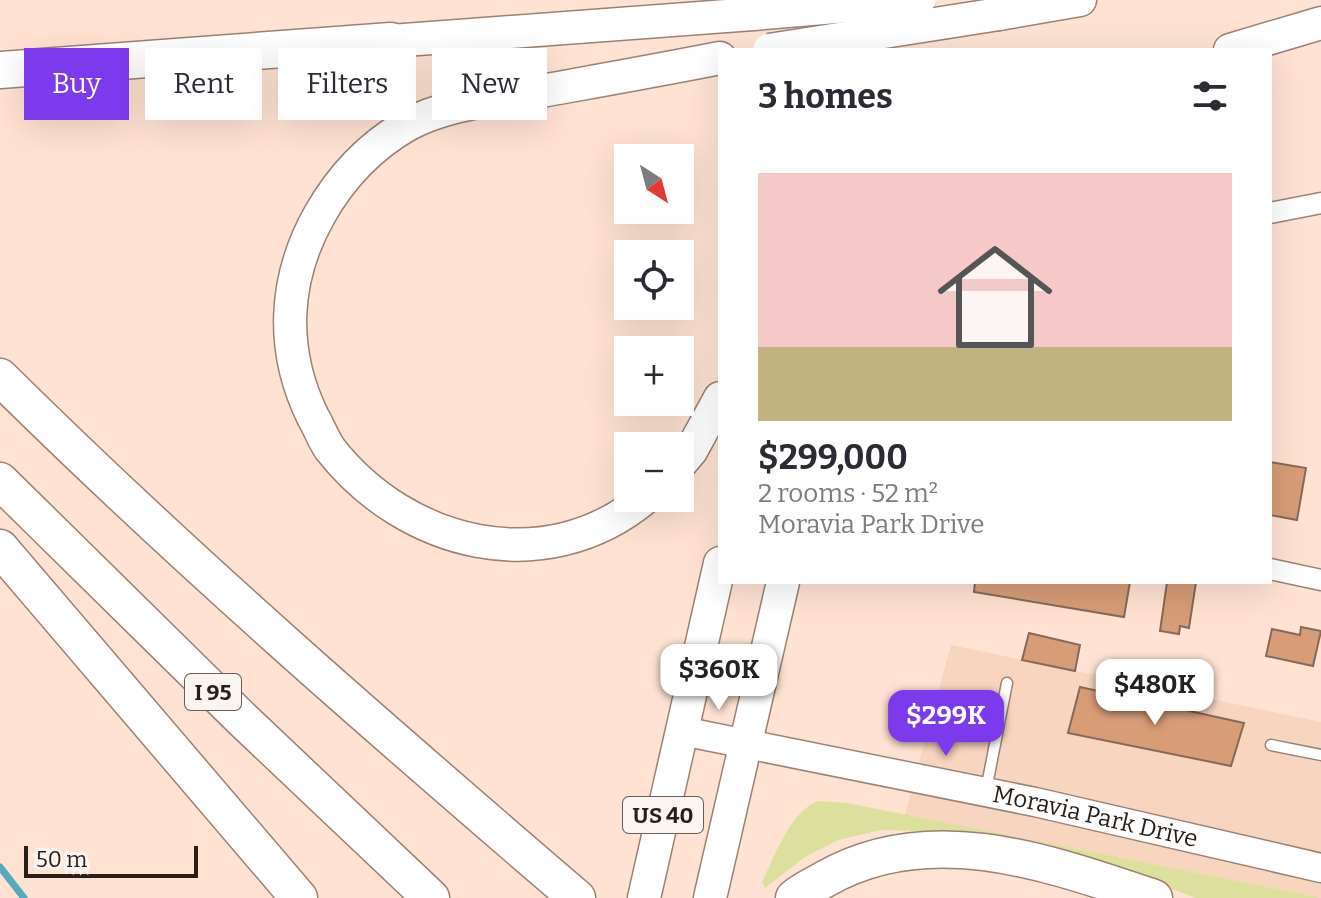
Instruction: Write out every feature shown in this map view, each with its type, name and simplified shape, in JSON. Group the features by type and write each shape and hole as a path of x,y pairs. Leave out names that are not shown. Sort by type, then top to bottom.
{"highway":[{"path":"0,70 391,41"},
{"path":"0,377 303,660 577,898"},
{"name":"I 95","path":"0,481 231,709 431,898"},
{"path":"0,548 299,898"},
{"path":"794,898 848,866 903,851 948,848 996,853 1068,869 1154,898"}],"main road":[{"path":"391,41 917,0 905,48"},
{"path":"782,48 1080,0"},
{"path":"1237,48 1321,23"},
{"path":"626,512 593,531 547,544 504,546 425,525 387,505 328,447 309,407 294,367 289,323 294,274 310,231 334,189 368,152 409,124 453,107 718,58"},
{"path":"694,446 718,402"},
{"name":"US 40","path":"644,898 718,572"},
{"name":"US 40","path":"710,898 783,585"},
{"name":"Moravia Park Drive","path":"682,731 985,792 1321,868"}],"street":[{"path":"1272,213 1321,203"},
{"path":"1272,569 1321,580"}],"lane":[{"path":"985,792 1007,683"},
{"path":"1271,745 1321,755"}],"shaded area":[{"path":"951,645 1321,722 1321,898 904,818"}],"green space":[{"path":"819,801 847,803 1321,898 1196,898 1148,880 1010,842 958,832 881,830 838,840 805,857 765,888 762,882 784,836 800,814"}],"building":[{"path":"1272,462 1306,468 1297,520 1272,515"},
{"path":"975,584 1130,584 1124,617 974,592"},
{"path":"1167,584 1196,584 1189,628 1180,626 1179,634 1160,631"},
{"path":"1301,627 1321,631 1313,666 1266,656 1272,629 1300,635"},
{"path":"1029,633 1080,645 1075,671 1022,660"},
{"path":"1080,687 1244,723 1231,766 1068,733"}],"waterway":[{"path":"0,867 24,898"}]}
